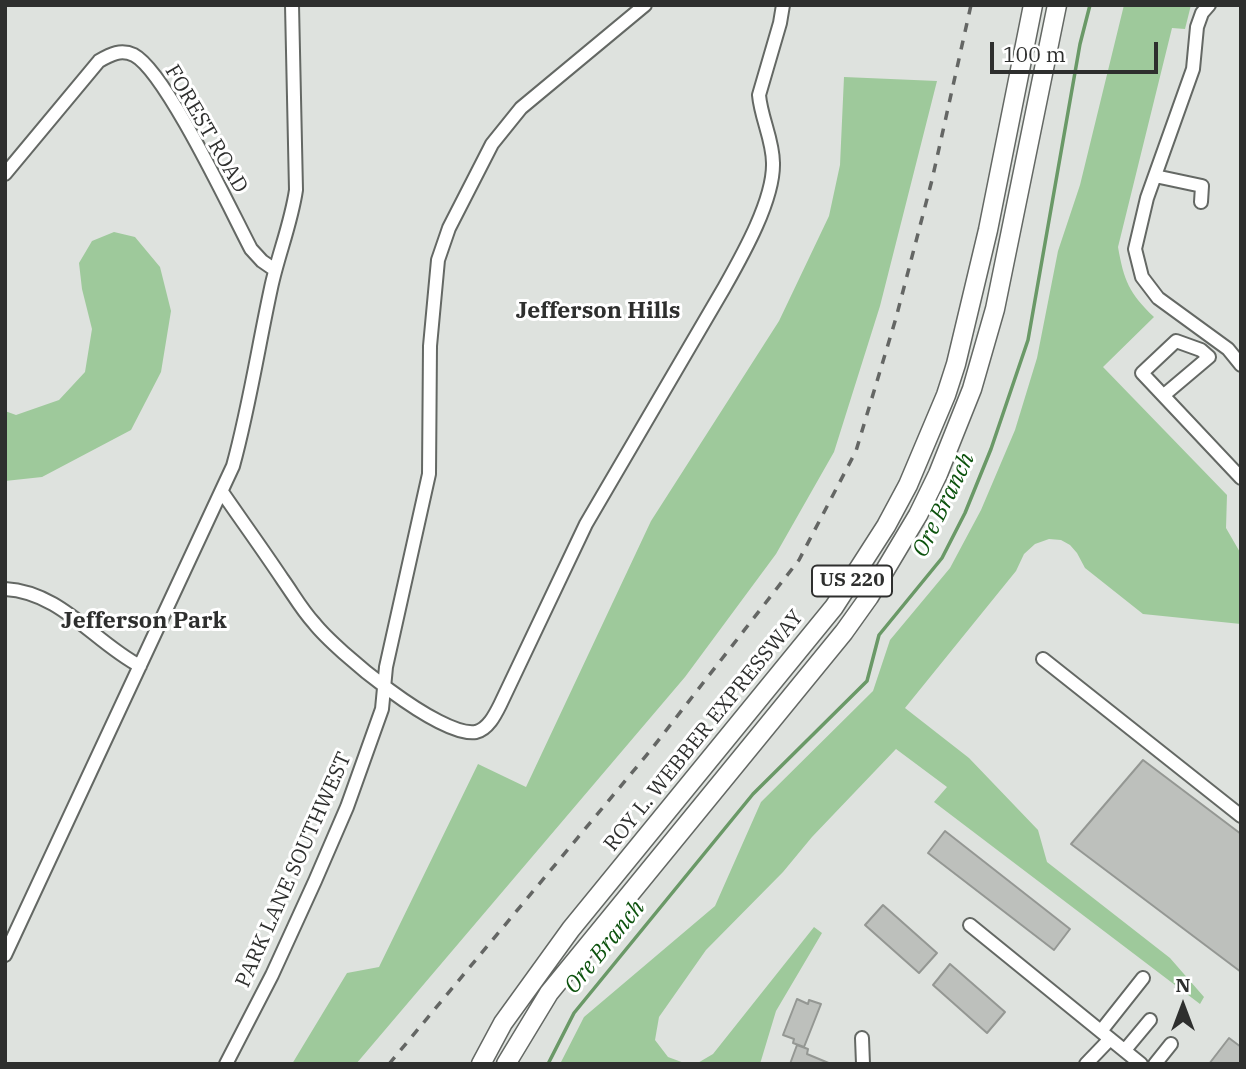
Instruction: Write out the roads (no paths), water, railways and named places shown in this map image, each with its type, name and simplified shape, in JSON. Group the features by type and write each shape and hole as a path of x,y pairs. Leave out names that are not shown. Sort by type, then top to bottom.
{"highway":[{"name":"ROY L. WEBBER EXPRESSWAY","path":"481,1064 503,1023 571,929 834,607 874,547 902,495 927,442 956,364 988,230 1033,5"},
{"name":"US 220","path":"506,1064 549,993 844,632 887,570 918,514 952,440 983,354 995,310 1057,5"}],"street":[{"path":"5,955 233,466 275,270 296,190 292,5"},
{"name":"PARK LANE SOUTHWEST","path":"226,1064 272,975 321,869 382,709 388,655 429,474 430,333 438,260 443,242 492,144 508,123 530,100 645,5"},
{"path":"222,492 311,620 328,639 385,688 437,719 467,732 479,731 486,726 495,714 586,524 724,288 769,193 773,178 772,154 759,95 783,5"},
{"path":"1209,5 1200,17 1193,69 1155,176 1137,237 1137,262 1142,276 1158,298 1228,349 1240,363"},
{"name":"FOREST ROAD","path":"5,174 100,61 117,52 126,52 143,61 166,91 251,249 261,261 275,270"},
{"path":"1155,176 1202,186 1201,202"},
{"path":"1164,395 1209,356 1176,341 1142,373 1241,478"},
{"path":"5,589 41,596 61,608 108,647 140,666"},
{"path":"1043,659 1241,816"},
{"path":"970,925 1141,1064"},
{"path":"1086,1064 1143,978"},
{"path":"1125,1050 1150,1020"},
{"path":"862,1038 863,1064"},
{"path":"1155,1064 1171,1044"}],"waterway":[{"name":"Ore Branch","path":"548,1064 574,1013 753,794 867,681 879,635 942,558 965,513 991,449 1028,340 1080,44 1090,5"}],"railway":[{"path":"389,1064 650,751 799,560 856,451 896,318 932,180 971,5"}],"district":[{"name":"Jefferson Hills","path":"598,311"},
{"name":"Jefferson Park","path":"144,621"}]}
